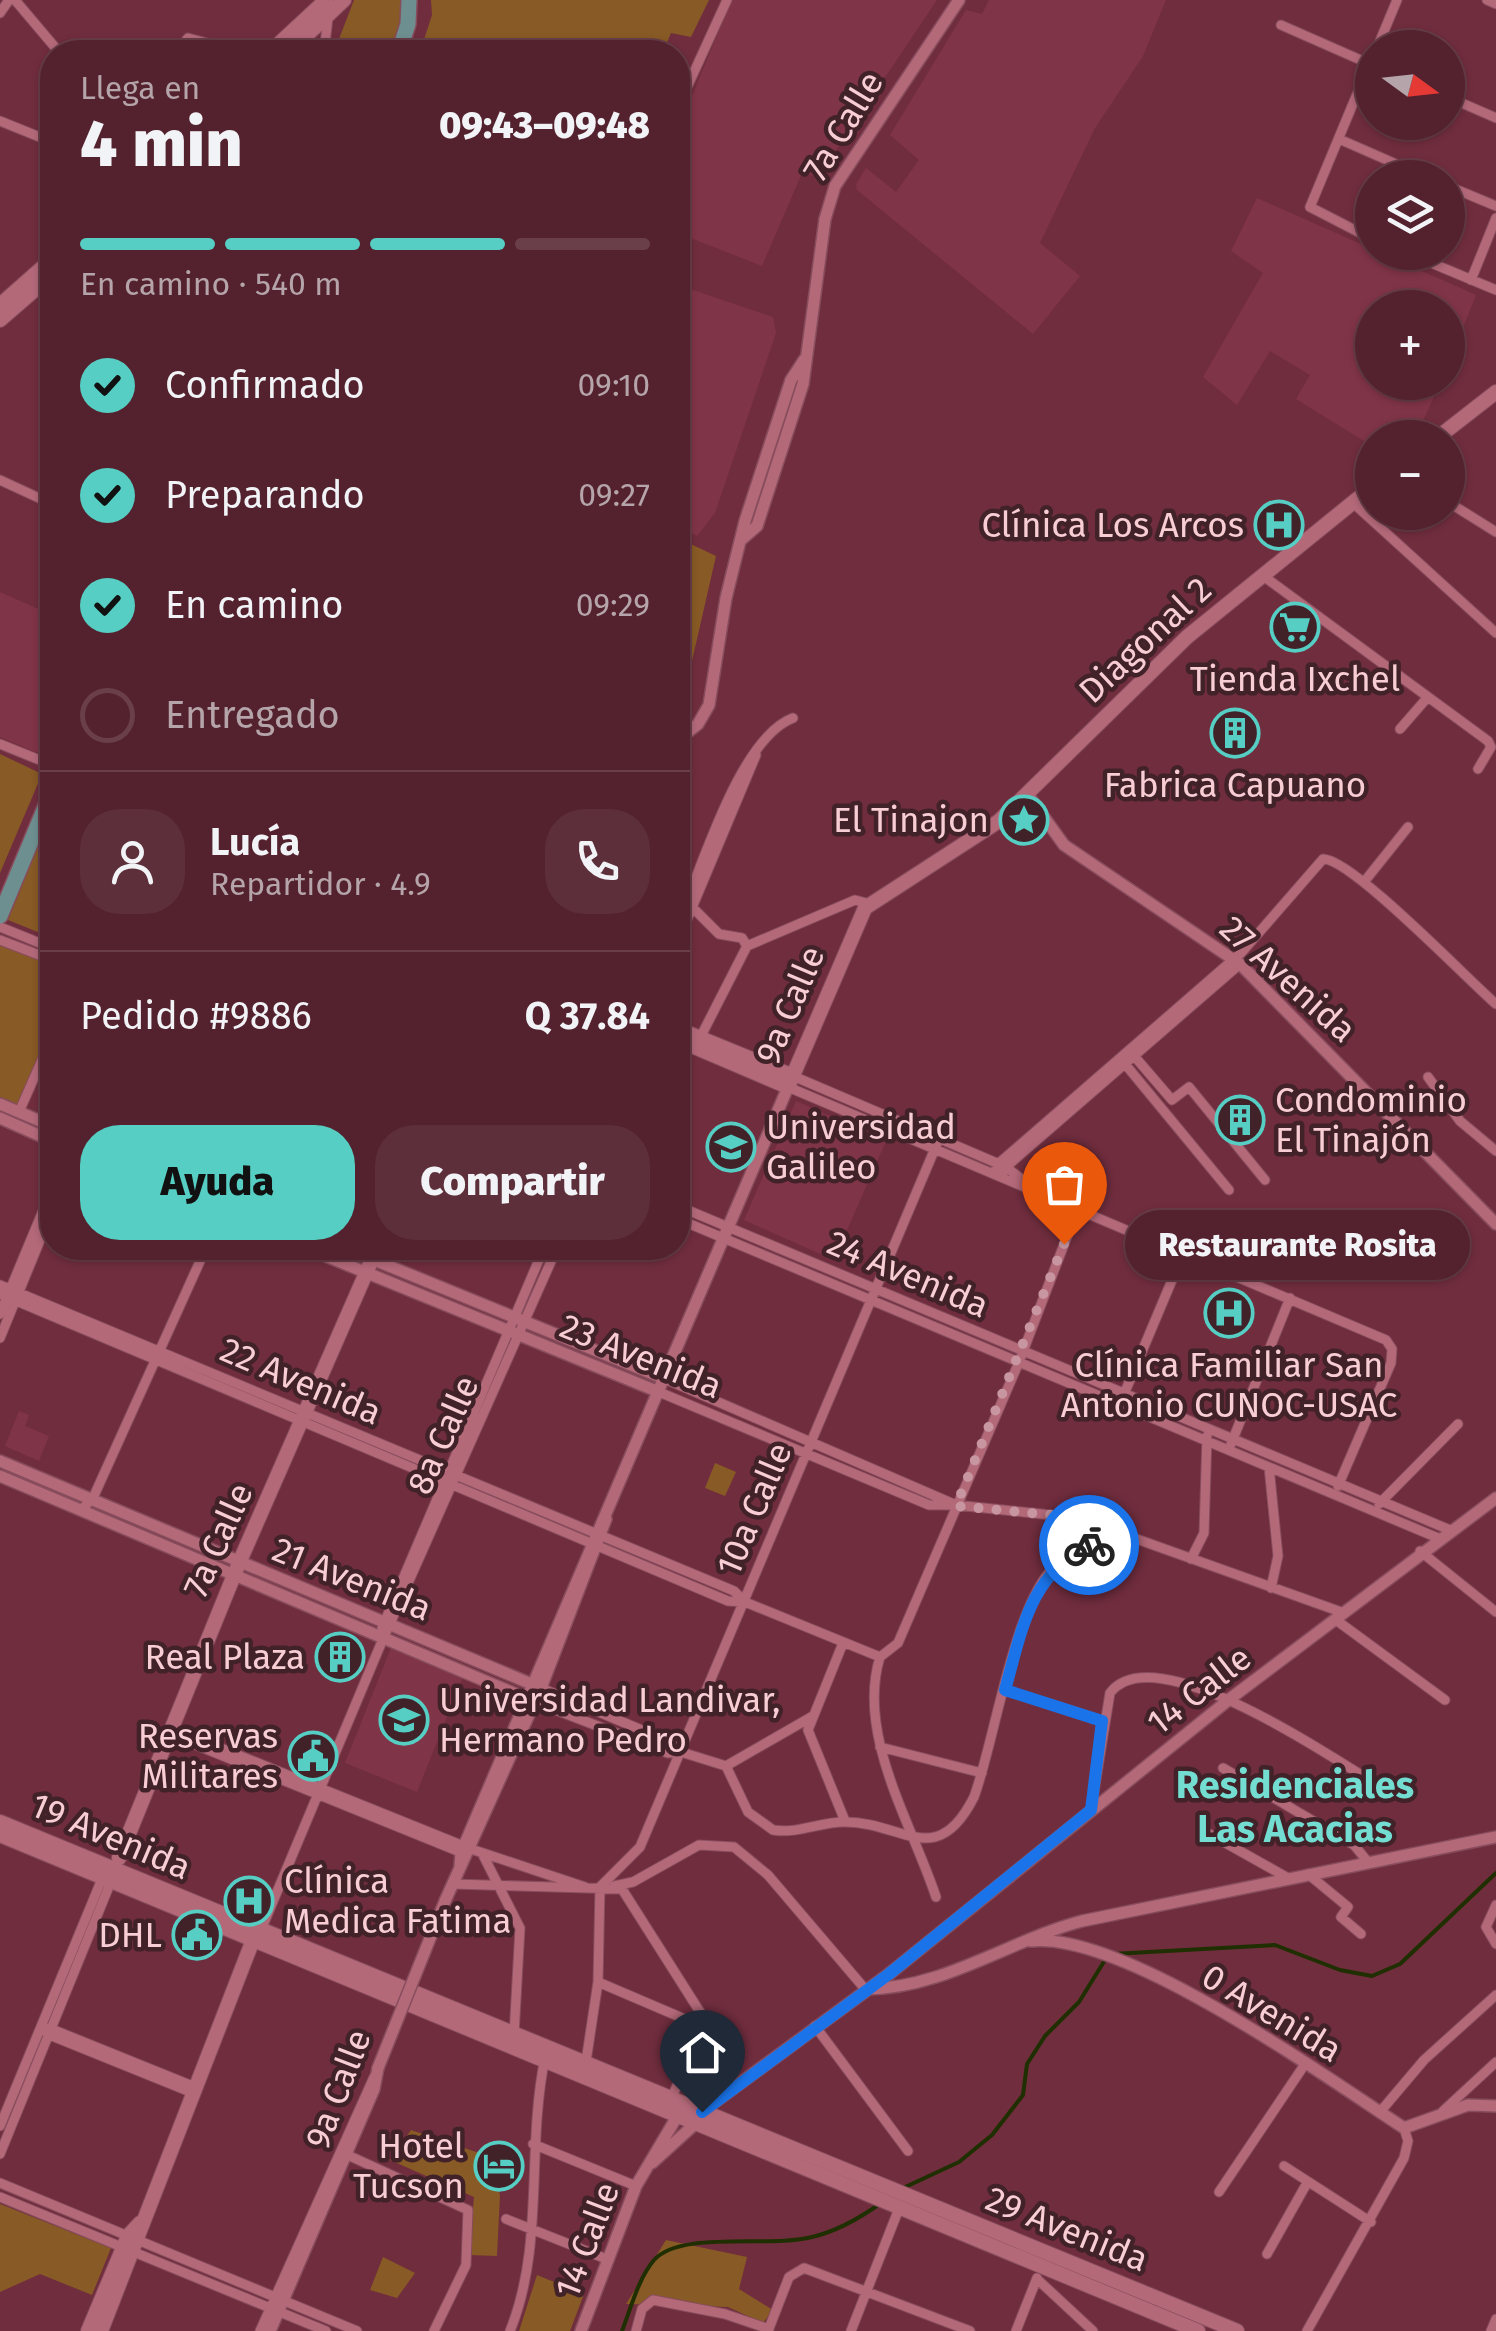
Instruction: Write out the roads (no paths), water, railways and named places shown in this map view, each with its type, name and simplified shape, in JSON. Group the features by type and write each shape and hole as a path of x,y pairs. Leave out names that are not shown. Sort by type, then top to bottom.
{"main road":[{"path":"286,40 344,0"},
{"path":"405,40 409,0"},
{"path":"406,40 418,0"},
{"path":"299,40 327,8"},
{"path":"0,304 40,270"},
{"path":"0,320 40,285"},
{"path":"1460,420 1496,392"},
{"name":"Diagonal 2","path":"966,843 1028,795 1154,668 1355,500"},
{"path":"0,898 40,802"},
{"path":"0,916 40,819"},
{"name":"9a Calle","path":"791,1081 857,923 870,904 966,843"},
{"path":"690,1034 791,1081"},
{"path":"690,1044 791,1081"},
{"name":"7a Calle","path":"111,1871 372,1260"},
{"name":"19 Avenida","path":"0,1822 257,1935 546,2055 671,2100 699,2117 858,2190"},
{"name":"19 Avenida","path":"0,1835 111,1871"},
{"name":"19 Avenida","path":"257,1935 514,2036 546,2055"},
{"name":"8a Calle","path":"88,2331 141,2222 257,1935"},
{"name":"19 Avenida","path":"584,2070 678,2115 699,2117 874,2182"},
{"name":"29 Avenida","path":"874,2182 1039,2273 1198,2331"},
{"name":"29 Avenida","path":"858,2190 901,2200 1236,2331"},
{"name":"8a Calle","path":"101,2331 131,2243"}],"street":[{"path":"0,14 12,0 48,40"},
{"path":"690,81 727,0"},
{"name":"7a Calle","path":"690,730 709,705 726,598 742,539 757,526 803,384 825,218 835,186 959,0"},
{"path":"1384,30 1397,0"},
{"path":"1487,0 1496,4"},
{"path":"325,40 327,8"},
{"path":"1282,26 1355,55"},
{"path":"1355,101 1310,207 1355,230"},
{"path":"1465,104 1496,118"},
{"path":"0,121 40,137"},
{"path":"1338,140 1385,160"},
{"path":"1465,193 1496,206"},
{"path":"1471,280 1496,218"},
{"path":"1448,270 1496,290"},
{"path":"0,480 40,498"},
{"path":"1352,502 1496,632"},
{"path":"1465,513 1496,532"},
{"path":"1262,576 1491,745 1478,769"},
{"path":"1400,729 1427,698"},
{"path":"747,946 742,938 719,934 690,906 757,752 772,730 793,718"},
{"path":"0,744 40,760"},
{"name":"27 Avenida","path":"1028,795 1064,845 1236,960 1496,1224"},
{"path":"1364,882 1408,827"},
{"path":"1000,1170 1135,1056 1236,960 1316,863 1326,858 1364,882 1496,1004"},
{"path":"700,1038 732,968 747,946 855,900 870,904"},
{"path":"0,926 40,943"},
{"path":"0,940 40,955"},
{"path":"1000,1170 1236,960"},
{"path":"1135,1056 1172,1100 1190,1087 1266,1180"},
{"path":"1125,1064 1229,1190"},
{"path":"19,1112 40,1066"},
{"path":"1428,1077 1460,1121 1496,1151"},
{"path":"791,1081 1386,1340 1392,1348 1390,1363 1338,1486"},
{"name":"9a Calle","path":"270,2331 276,2304 374,2089 376,2071 445,1902 470,1851 607,1511 791,1081"},
{"path":"0,1104 40,1121"},
{"path":"0,1118 40,1136"},
{"name":"10a Calle","path":"606,1886 636,1854 937,1144"},
{"path":"936,1897 880,1747 874,1688 882,1656 898,1643 1078,1208"},
{"name":"24 Avenida","path":"690,1213 727,1233 871,1295 1230,1445 1450,1530"},
{"path":"0,1314 40,1217"},
{"name":"24 Avenida","path":"690,1222 727,1233"},
{"path":"0,1338 8,1293 40,1233"},
{"path":"1122,1399 1183,1254"},
{"path":"82,1509 94,1498 201,1260"},
{"name":"23 Avenida","path":"374,1260 514,1334 929,1505 1052,1515 1117,1532 1340,1616 1445,1700"},
{"name":"23 Avenida","path":"375,1260 665,1378 956,1506"},
{"name":"8a Calle","path":"521,1318 540,1260"},
{"name":"8a Calle","path":"257,1935 450,1479 551,1260"},
{"name":"22 Avenida","path":"8,1293 597,1539 728,1601 744,1602 882,1656"},
{"path":"1230,1445 1290,1298"},
{"path":"1379,1504 1458,1424"},
{"path":"1191,1559 1204,1533 1207,1435"},
{"name":"24 Avenida","path":"1230,1445 1269,1467 1438,1538"},
{"name":"21 Avenida","path":"0,1461 94,1498 237,1569"},
{"path":"1269,1467 1278,1556 1270,1588"},
{"name":"21 Avenida","path":"0,1476 237,1569 530,1700 668,1753 681,1752 726,1766"},
{"name":"14 Calle","path":"645,2170 699,2117 889,1974 1420,1551 1496,1498"},
{"path":"812,1716 726,1766 741,1802 765,1827 790,1831 844,1822 917,1838 942,1836 962,1818 982,1774 1027,1617 1046,1575 1064,1559 1117,1532"},
{"path":"1420,1551 1496,1612"},
{"name":"21 Avenida","path":"384,1633 536,1686 673,1743 681,1752"},
{"path":"843,1643 812,1716 810,1741 844,1822"},
{"path":"1091,1810 1102,1721 1112,1690 1125,1682 1147,1678 1232,1698 1368,1780"},
{"path":"1005,1690 1102,1721"},
{"path":"170,1731 470,1851 585,1887"},
{"path":"880,1747 982,1774"},
{"path":"1224,1768 1354,1845 1368,1862"},
{"path":"1206,1832 1288,1878"},
{"path":"453,1884 628,1884 699,1844 734,1847 768,1875 865,1989 904,1987 1082,1921 1496,1837"},
{"path":"470,1851 498,1885 520,1928 514,2036"},
{"name":"7a Calle","path":"0,2154 111,1871"},
{"path":"1308,1874 1348,1906 1341,1917 1361,1934"},
{"path":"584,2070 598,1982 606,1886"},
{"path":"606,1886 629,1896 704,2025 726,2053"},
{"path":"1496,1905 1486,1926 1496,1944"},
{"name":"0 Avenida","path":"1013,1946 1047,1940 1087,1950 1140,1971 1224,2012 1404,2128"},
{"path":"598,1982 704,2025"},
{"path":"1380,2112 1424,2060 1496,1996"},
{"path":"671,2100 704,2025"},
{"path":"815,2026 908,2150"},
{"path":"46,2030 194,2090"},
{"name":"7a Calle","path":"0,2126 46,2030"},
{"path":"510,2331 527,2286 533,2144 546,2055"},
{"path":"1441,2113 1496,2062"},
{"path":"1219,2192 1305,2064"},
{"path":"1308,2331 1404,2158 1408,2141 1404,2128 1441,2113 1480,2104 1496,2106"},
{"name":"14 Calle","path":"581,2331 636,2186 678,2115"},
{"path":"533,2144 636,2186"},
{"path":"342,2153 462,2204 470,2215 463,2252 466,2263 434,2331"},
{"path":"1284,2166 1371,2222"},
{"path":"0,2183 276,2304 357,2331"},
{"path":"1267,2254 1307,2183"},
{"path":"0,2196 131,2243"},
{"path":"850,2331 901,2200"},
{"path":"506,2219 608,2260"},
{"path":"636,2331 642,2309 653,2300 725,2314 769,2330 789,2278 799,2269 970,2331"},
{"path":"1016,2331 1039,2273 1094,2331"},
{"path":"260,2331 276,2304"},
{"path":"276,2304 326,2331"},
{"path":"934,2331 939,2318"},
{"path":"1491,2331 1496,2319"}],"waterway":[{"path":"1112,1954 1275,1945 1340,1970 1372,1976 1400,1964 1496,1873"},
{"path":"901,2189 959,2162 992,2135 1023,2095 1027,2064 1045,2036 1079,2002 1105,1960"},
{"path":"622,2331 644,2276 654,2260 667,2251 705,2242 812,2237 848,2223 881,2203"}],"place":[{"name":"Clínica Los Arcos","path":"1279,525"},
{"name":"Tienda Ixchel","path":"1295,627"},
{"name":"Fabrica Capuano","path":"1235,733"},
{"name":"El Tinajon","path":"1024,820"},
{"name":"Condominio El Tinajón","path":"1240,1120"},
{"name":"Universidad Galileo","path":"731,1147"},
{"name":"Restaurante Rosita","path":"1064,1244"},
{"name":"Clínica Familiar San Antonio CUNOC-USAC","path":"1229,1313"},
{"name":"Real Plaza","path":"340,1657"},
{"name":"Universidad Landivar, Hermano Pedro","path":"404,1720"},
{"name":"Reservas Militares","path":"313,1756"},
{"name":"Clínica Medica Fatima","path":"249,1901"},
{"name":"DHL","path":"197,1935"},
{"name":"Hotel Tucson","path":"499,2166"}],"district":[{"name":"Residenciales Las Acacias","path":"1295,1807"}]}
